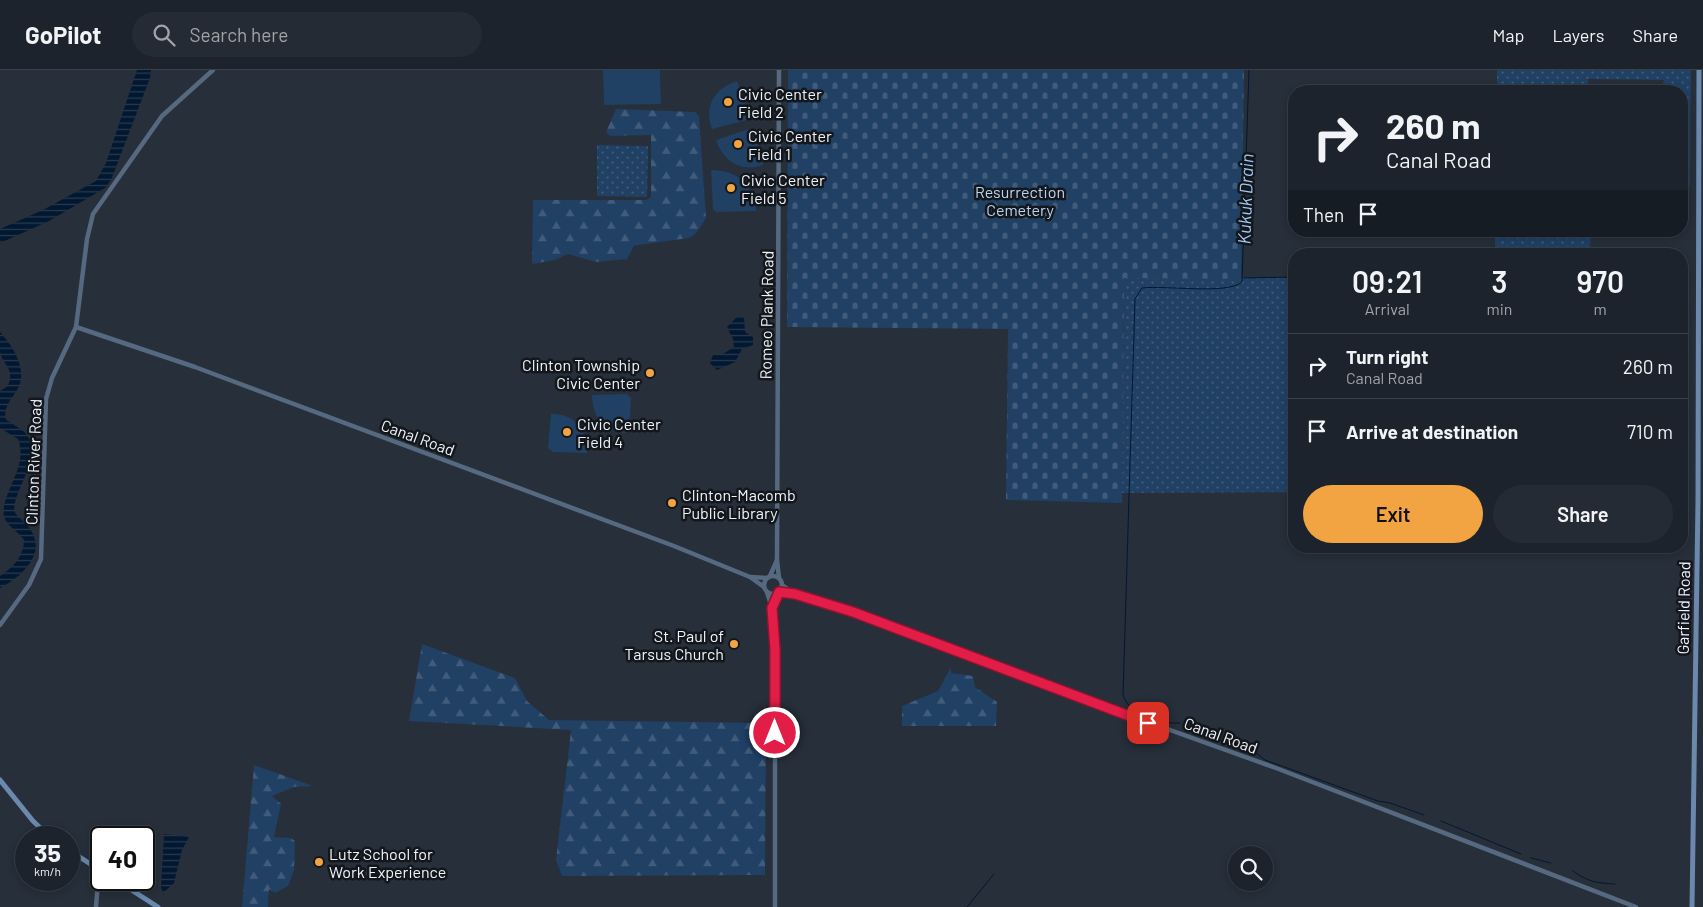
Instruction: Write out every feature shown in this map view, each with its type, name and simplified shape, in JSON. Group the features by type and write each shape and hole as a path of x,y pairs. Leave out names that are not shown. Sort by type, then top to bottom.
{"main road":[{"name":"Garfield Road","path":"1692,907 1700,501 1699,70"},
{"path":"0,780 38,826"},
{"path":"133,891 158,907"}],"street":[{"name":"Clinton River Road","path":"0,625 29,585 40,564 43,541 46,399 52,378 76,327 87,239 93,214 162,116 213,70"},
{"name":"Romeo Plank Road","path":"779,70 776,560 779,578"},
{"name":"Canal Road","path":"76,327 195,368 358,428 750,577 765,589"},
{"name":"Romeo Plank Road","path":"768,577 776,560"},
{"name":"Canal Road","path":"750,577 768,577"},
{"path":"772,608 782,584 779,578 768,577 765,589 772,608 775,649 775,907"},
{"name":"Canal Road","path":"782,584 795,594"},
{"path":"765,589 772,594 778,592"},
{"name":"Canal Road","path":"778,592 795,594 853,612 1130,716 1276,768 1636,907"},
{"path":"96,907 98,891"}],"green space":[{"path":"603,70 660,70 661,104 604,105"},
{"name":"Resurrection Cemetery","path":"788,70 1244,70 1241,279 1124,278 1122,503 1006,500 1008,329 787,327"},
{"path":"1497,70 1691,70 1690,186 1688,186 1688,85 1663,85 1664,80 1588,79 1588,85 1497,85"},
{"name":"Civic Center Field 2","path":"737,81 749,114 747,120 712,129 709,113 713,99 723,88"},
{"path":"616,109 695,112 699,116 706,218 698,231 691,237 634,246 627,259 596,262 568,254 555,260 532,264 533,200 646,200 651,197 651,135 610,136 606,132"},
{"name":"Civic Center Field 1","path":"749,129 754,131 763,165 747,167 734,163 723,154 716,140"},
{"path":"597,145 648,146 647,197 597,196"},
{"name":"Civic Center Field 5","path":"711,170 729,173 742,180 751,193 756,211 716,212 713,209"},
{"path":"1495,237 1591,237 1590,248 1495,248"},
{"path":"1124,278 1288,278 1288,492 1122,493"},
{"path":"627,394 631,398 629,433 621,433 602,423 595,411 592,395"},
{"name":"Civic Center Field 4","path":"551,414 567,416 578,424 585,437 587,453 553,452 548,448"},
{"path":"422,644 515,678 527,701 549,720 766,723 765,875 562,876 556,860 571,730 409,721"},
{"path":"951,667 951,673 973,676 975,687 997,702 996,726 902,726 902,706 938,691"},
{"path":"254,765 313,786 294,787 272,796 281,804 274,837 291,838 295,841 294,870 288,886 275,893 269,889 268,907 242,907"}],"shaded area":[{"path":"137,70 151,70 150,78 111,180 105,188 49,221 0,243 0,229 43,210 96,181 106,163"},
{"path":"738,316 744,318 745,332 753,337 753,345 742,349 735,362 717,370 710,363 713,355 723,354 734,347 733,339 727,327"},
{"path":"0,332 10,344 18,359 21,375 17,390 7,406 5,418 25,432 31,444 32,454 18,492 14,511 30,529 35,538 36,547 34,556 23,572 0,588 0,576 17,561 24,546 24,540 8,524 4,517 6,499 20,460 20,450 18,439 0,428 0,391 8,386 10,375 1,357"},
{"path":"164,834 189,837 182,850 174,883 163,893 161,887"}],"waterway":[{"path":"1180,723 1164,722 1147,717 1132,708 1123,695 1135,299 1142,288 1210,289 1234,286 1242,282 1249,70"},
{"name":"Kukuk Drain","path":"1244,278 1288,277"},
{"path":"1203,730 1223,742 1256,753 1265,760 1378,801 1390,803 1424,815"},
{"path":"1441,821 1521,854"},
{"path":"1531,858 1551,863"},
{"path":"1573,871 1583,878 1615,884"},
{"path":"967,907 994,874"}],"place":[{"name":"Civic Center Field 2","path":"728,102"},
{"name":"Civic Center Field 1","path":"738,144"},
{"name":"Civic Center Field 5","path":"731,188"},
{"name":"Clinton Township Civic Center","path":"650,373"},
{"name":"Civic Center Field 4","path":"567,432"},
{"name":"Clinton-Macomb Public Library","path":"672,503"},
{"name":"St. Paul of Tarsus Church","path":"734,644"},
{"name":"Lutz School for Work Experience","path":"319,862"}],"route":[{"path":"775,733 775,649 772,608 779,592 795,594 853,612 1148,723"}]}
